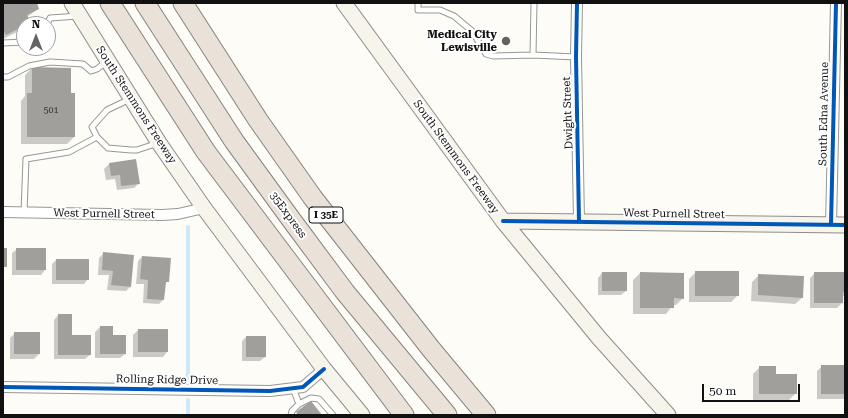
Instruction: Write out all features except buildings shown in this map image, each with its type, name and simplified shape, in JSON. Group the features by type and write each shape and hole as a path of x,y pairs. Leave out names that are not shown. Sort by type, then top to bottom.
{"highway":[{"path":"110,3 206,152 404,415"},
{"name":"35Express","path":"145,3 234,141 290,218 345,292 447,415"},
{"name":"I 35E","path":"183,3 258,120 313,198 406,318 486,415"}],"main road":[{"name":"South Stemmons Freeway","path":"72,3 159,143 204,208 324,369 360,414"},
{"name":"South Stemmons Freeway","path":"344,3 503,221 599,338 668,415"},
{"name":"West Purnell Street","path":"503,221 838,225"}],"street":[{"name":"Dwight Street","path":"577,3 576,58 579,222"},
{"name":"South Edna Avenue","path":"836,3 840,28 838,225"},
{"name":"West Purnell Street","path":"3,212 178,214 204,208"},
{"name":"Rolling Ridge Drive","path":"3,388 270,391 303,387 324,369"}],"lane":[{"path":"418,3 418,10 440,10 454,16 472,31 486,54 494,56 533,55 576,58"},
{"path":"533,55 534,3"},
{"path":"56,18 80,16"},
{"path":"3,43 16,42"},
{"path":"3,77 8,77 28,66 50,62 83,64 92,71 108,62"},
{"path":"131,98 106,110 92,127 97,137 108,148 137,150 159,143"},
{"path":"24,213 26,159 69,152 97,137"},
{"path":"293,388 299,404"},
{"path":"291,415 292,411 299,404 311,398 319,399 333,415"}],"waterway":[{"path":"188,227 188,378"},
{"path":"188,400 188,415"}],"cycle path":[{"path":"577,3 576,57 579,222"},
{"path":"831,225 836,3"},
{"path":"503,221 845,225"},
{"path":"3,387 270,391 303,387 324,369"}],"place":[{"name":"Medical City Lewisville","path":"506,41"}]}
